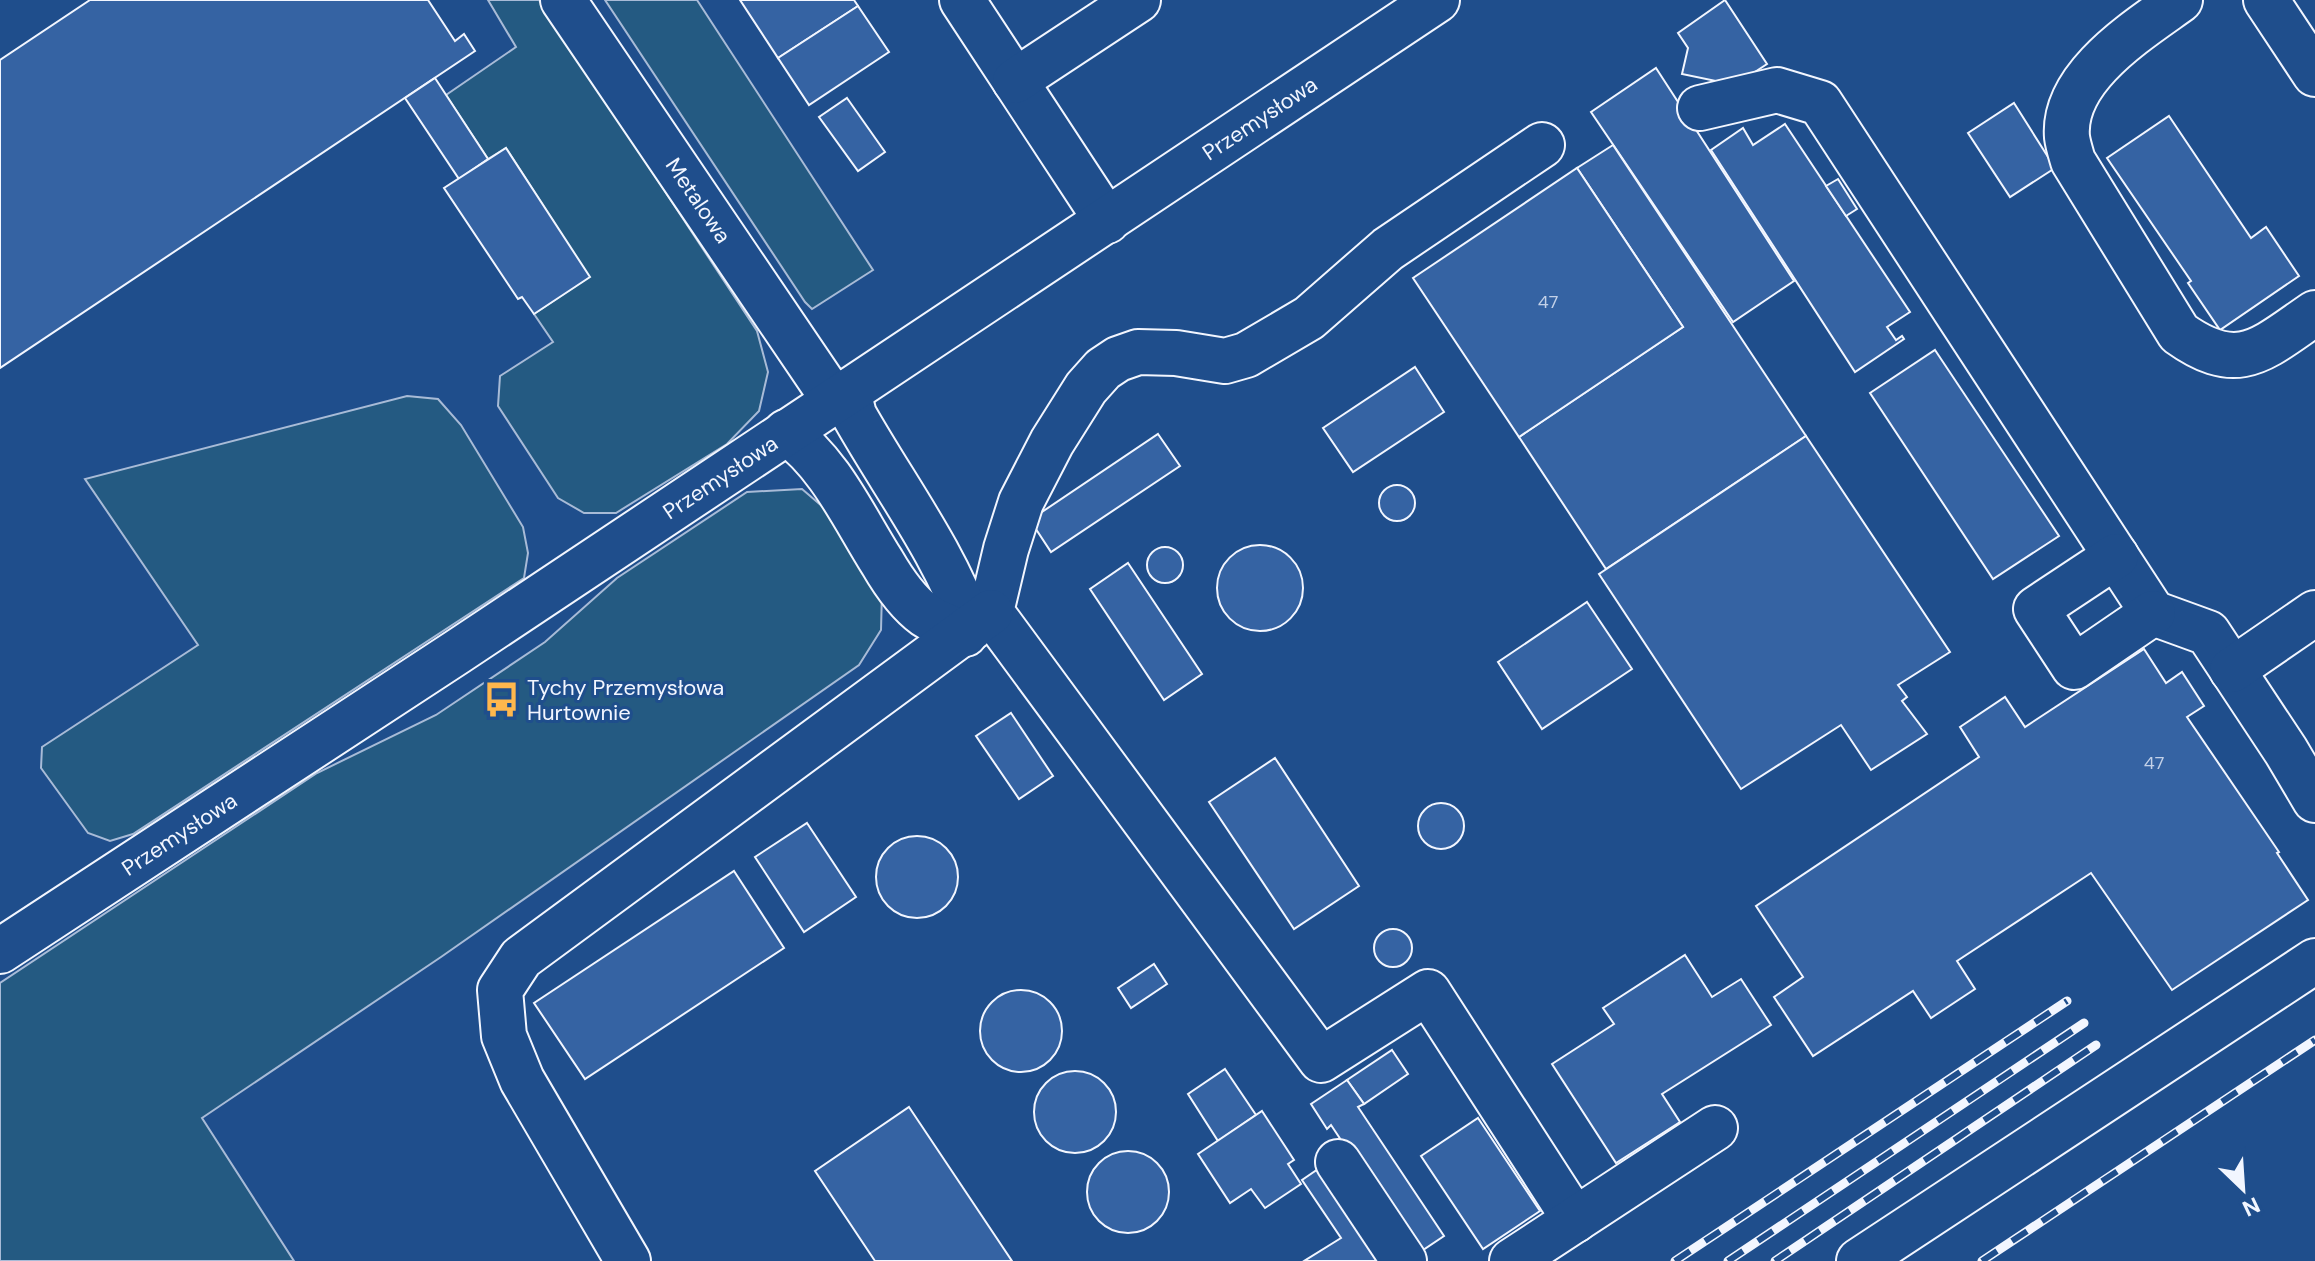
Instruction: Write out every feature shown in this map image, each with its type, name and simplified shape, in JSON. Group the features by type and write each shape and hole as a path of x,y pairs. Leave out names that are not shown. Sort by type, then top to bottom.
{"street":[{"name":"Metalowa","path":"563,0 854,415 939,555 976,625"},
{"path":"962,0 1107,221"},
{"path":"1015,81 1138,0"},
{"name":"Przemysłowa","path":"0,951 457,652 1437,0"},
{"path":"2180,0 2135,32 2093,70 2072,103 2067,136 2073,161 2179,333 2202,350 2232,357 2261,350 2315,313"},
{"path":"2266,0 2315,74"},
{"path":"1700,108 1777,90 1820,103 2153,613 2208,633 2315,800"},
{"path":"628,1261 522,1080 504,1036 500,990 521,958 976,625 1003,560 1021,502 1052,442 1086,388 1103,369 1118,359 1138,352 1176,353 1225,361 1246,355 1309,318 1388,249 1542,145"},
{"path":"786,432 804,445 822,466 894,583 912,603 924,614 976,625 1321,1060 1428,992 1575,1220"},
{"path":"2116,556 2036,609 2074,667 2153,613"},
{"path":"2232,670 2315,613"},
{"path":"1859,1261 2315,961"},
{"path":"1512,1261 1715,1128"},
{"path":"1338,1162 1404,1261"}],"shaded area":[{"path":"488,0 539,0 757,331 768,372 759,411 727,444 616,513 584,513 558,498 498,406 500,376 553,342 534,314 589,277 506,148 488,159 446,95 516,47"},
{"path":"605,0 697,0 873,270 812,309 805,302"},
{"path":"407,396 438,399 461,425 523,527 528,553 524,578 133,834 110,841 88,833 41,768 42,747 198,645 85,479"},
{"path":"802,489 837,519 882,592 881,630 859,665 441,957 202,1118 294,1261 0,1261 0,983 317,773 436,715 545,642 617,578 747,492"}],"building":[{"path":"90,0 428,0 455,41 464,34 475,51 0,368 0,60"},
{"path":"740,0 854,0 858,6 778,58"},
{"path":"1725,0 1767,64 1735,85 1682,74 1688,48 1678,33"},
{"path":"858,6 889,52 809,105 778,58"},
{"path":"1656,68 1794,281 1733,322 1591,112"},
{"path":"435,78 488,159 459,179 405,98"},
{"path":"847,98 885,152 858,171 819,117"},
{"path":"2014,103 2055,168 2010,197 1968,133"},
{"path":"2169,116 2251,238 2266,227 2299,276 2220,330 2188,283 2191,281 2107,158"},
{"path":"1785,124 1910,312 1887,327 1896,340 1902,336 1904,339 1855,372 1711,150 1743,128 1753,145"},
{"path":"1613,145 1806,436 1606,569 1519,437 1683,327 1577,168"},
{"path":"506,148 590,277 534,314 522,297 518,299 444,188"},
{"path":"1577,168 1683,327 1519,437 1413,278"},
{"path":"1838,179 1857,209 1846,216 1826,186"},
{"path":"1935,350 2059,536 1993,579 1870,393"},
{"path":"1415,367 1444,412 1353,472 1323,428"},
{"path":"1158,434 1180,466 1051,552 1030,520"},
{"path":"1806,436 1950,652 1898,685 1907,697 1902,701 1927,734 1871,770 1841,725 1741,789 1599,574"},
{"path":"1397,485 1410,490 1415,503 1410,516 1397,521 1384,516 1379,503 1384,490"},
{"path":"1260,545 1277,548 1291,557 1300,571 1303,588 1300,605 1291,619 1277,628 1260,631 1243,628 1229,619 1220,605 1217,588 1220,571 1229,557 1243,548"},
{"path":"1165,547 1178,552 1183,565 1178,578 1165,583 1152,578 1147,565 1152,552"},
{"path":"1128,563 1202,674 1164,700 1090,589"},
{"path":"1587,602 1632,669 1542,729 1498,662"},
{"path":"2144,649 2166,683 2182,672 2204,706 2187,717 2308,900 2172,990 2091,873 1957,961 1975,989 1931,1018 1913,991 1813,1056 1774,997 1803,977 1756,906 1979,757 1960,727 2005,697 2025,727"},
{"path":"1011,713 1053,776 1019,799 976,736"},
{"path":"1275,758 1359,886 1294,929 1209,802"},
{"path":"1441,803 1457,810 1464,826 1457,842 1441,849 1425,842 1418,826 1425,810"},
{"path":"807,823 856,897 804,932 755,857"},
{"path":"917,836 933,839 946,848 955,861 958,877 955,893 946,906 933,915 917,918 901,915 888,906 879,893 876,877 879,861 888,848 901,839"},
{"path":"734,871 784,948 585,1079 534,1003"},
{"path":"1393,929 1407,934 1412,948 1407,962 1393,967 1379,962 1374,948 1379,934"},
{"path":"1685,955 1712,997 1741,979 1771,1025 1662,1094 1680,1122 1616,1163 1552,1064 1614,1024 1603,1008"},
{"path":"1154,964 1167,984 1131,1008 1118,988"},
{"path":"1021,990 1037,993 1050,1002 1059,1015 1062,1031 1059,1047 1050,1060 1037,1069 1021,1072 1005,1069 992,1060 983,1047 980,1031 983,1015 992,1002 1005,993"},
{"path":"1392,1050 1408,1074 1364,1104 1347,1080"},
{"path":"1225,1069 1256,1115 1218,1141 1188,1094"},
{"path":"1075,1071 1091,1074 1104,1083 1113,1096 1116,1112 1113,1128 1104,1141 1091,1150 1075,1153 1059,1150 1046,1141 1037,1128 1034,1112 1037,1096 1046,1083 1059,1074"},
{"path":"1347,1080 1364,1104 1358,1107 1444,1236 1417,1254 1331,1125 1327,1129 1311,1104"},
{"path":"909,1107 1012,1261 875,1261 815,1171"},
{"path":"1262,1111 1294,1160 1288,1164 1301,1184 1265,1208 1251,1189 1230,1203 1198,1154"},
{"path":"1478,1118 1540,1211 1483,1249 1421,1156"},
{"path":"1128,1151 1144,1154 1157,1163 1166,1176 1169,1192 1166,1208 1157,1221 1144,1230 1128,1233 1112,1230 1099,1221 1090,1208 1087,1192 1090,1176 1099,1163 1112,1154"},
{"path":"1327,1163 1383,1261 1304,1261 1341,1238 1302,1180"}],"railway":[{"path":"1675,1261 2067,1001"},
{"path":"1728,1261 2084,1023"},
{"path":"1982,1261 2315,1040"},
{"path":"1775,1261 2096,1045"}],"place":[{"name":"Tychy Przemysłowa Hurtownie","path":"501,700"}]}
